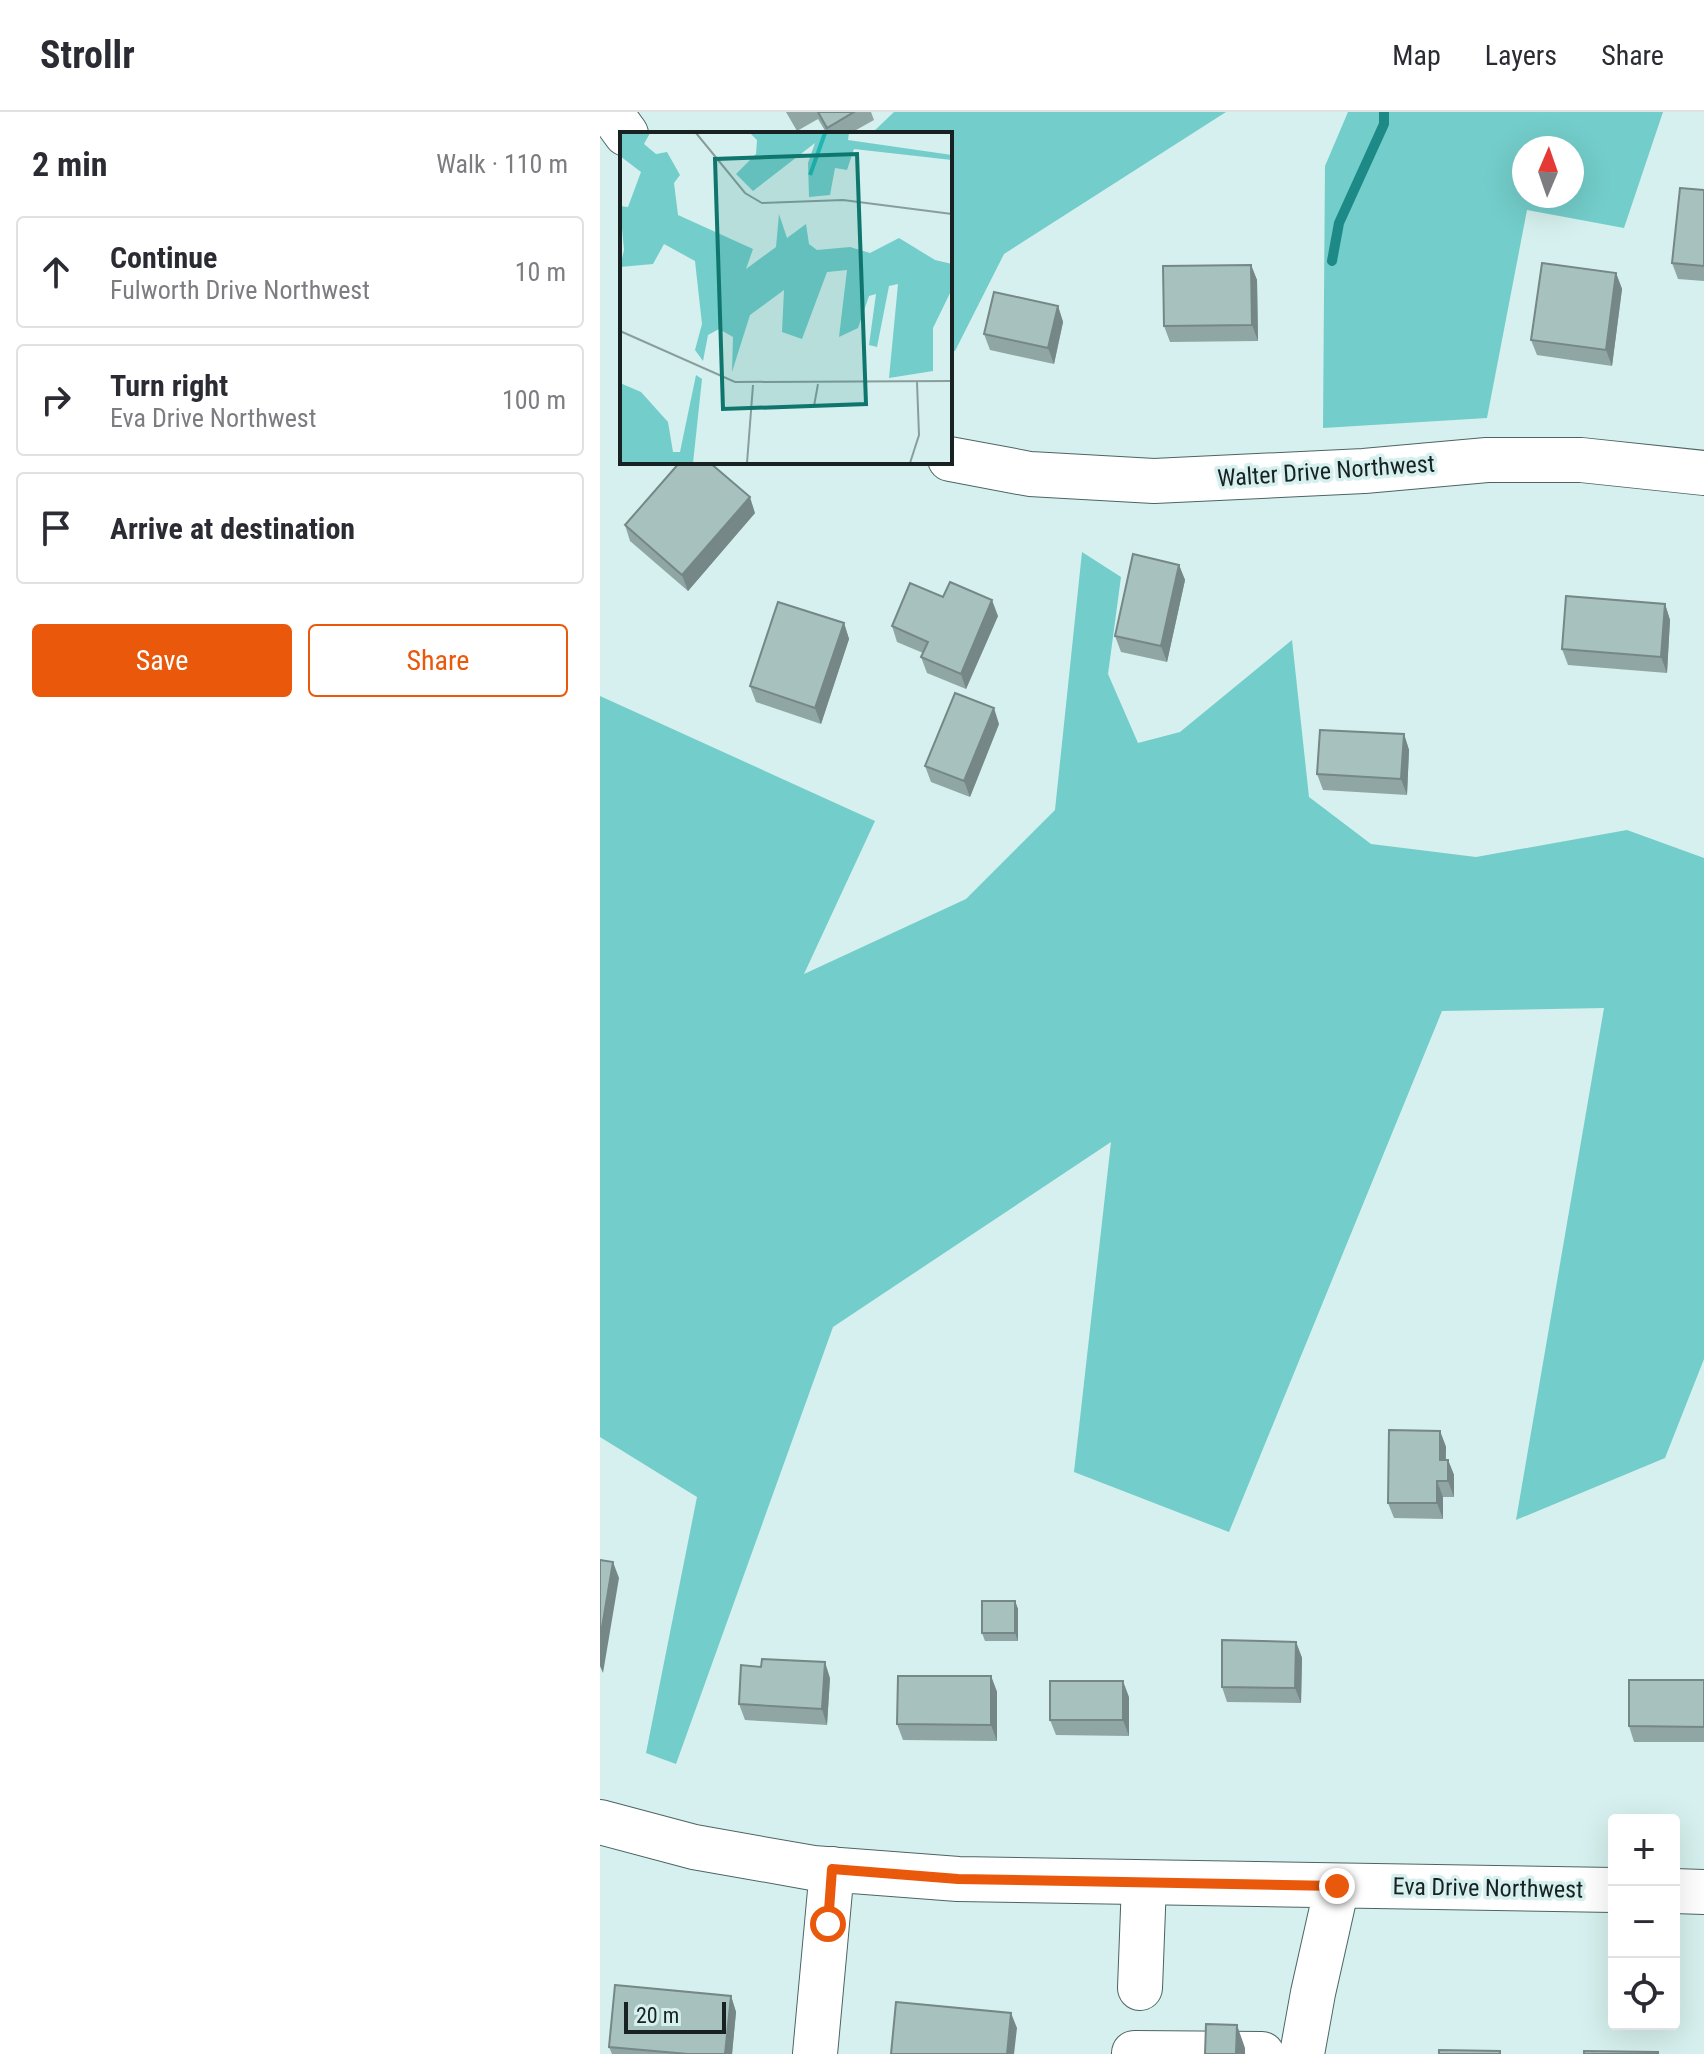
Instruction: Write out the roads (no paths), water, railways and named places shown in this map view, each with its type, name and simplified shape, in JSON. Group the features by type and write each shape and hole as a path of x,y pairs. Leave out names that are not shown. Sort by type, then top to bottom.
{"street":[{"path":"610,112 625,132"},
{"name":"Walter Drive Northwest","path":"952,459 1030,474 1154,481 1364,471 1487,460 1581,460 1704,473"},
{"name":"Eva Drive Northwest","path":"600,1822 694,1847 832,1869 958,1879 1608,1890"},
{"path":"815,2054 832,1869"},
{"path":"1140,1988 1144,1883"},
{"path":"1302,2054 1337,1886"},
{"path":"1680,1891 1704,1892"},
{"path":"1134,2053 1262,2054"}],"waterway":[{"path":"1332,261 1339,223 1384,124 1384,112"}]}
